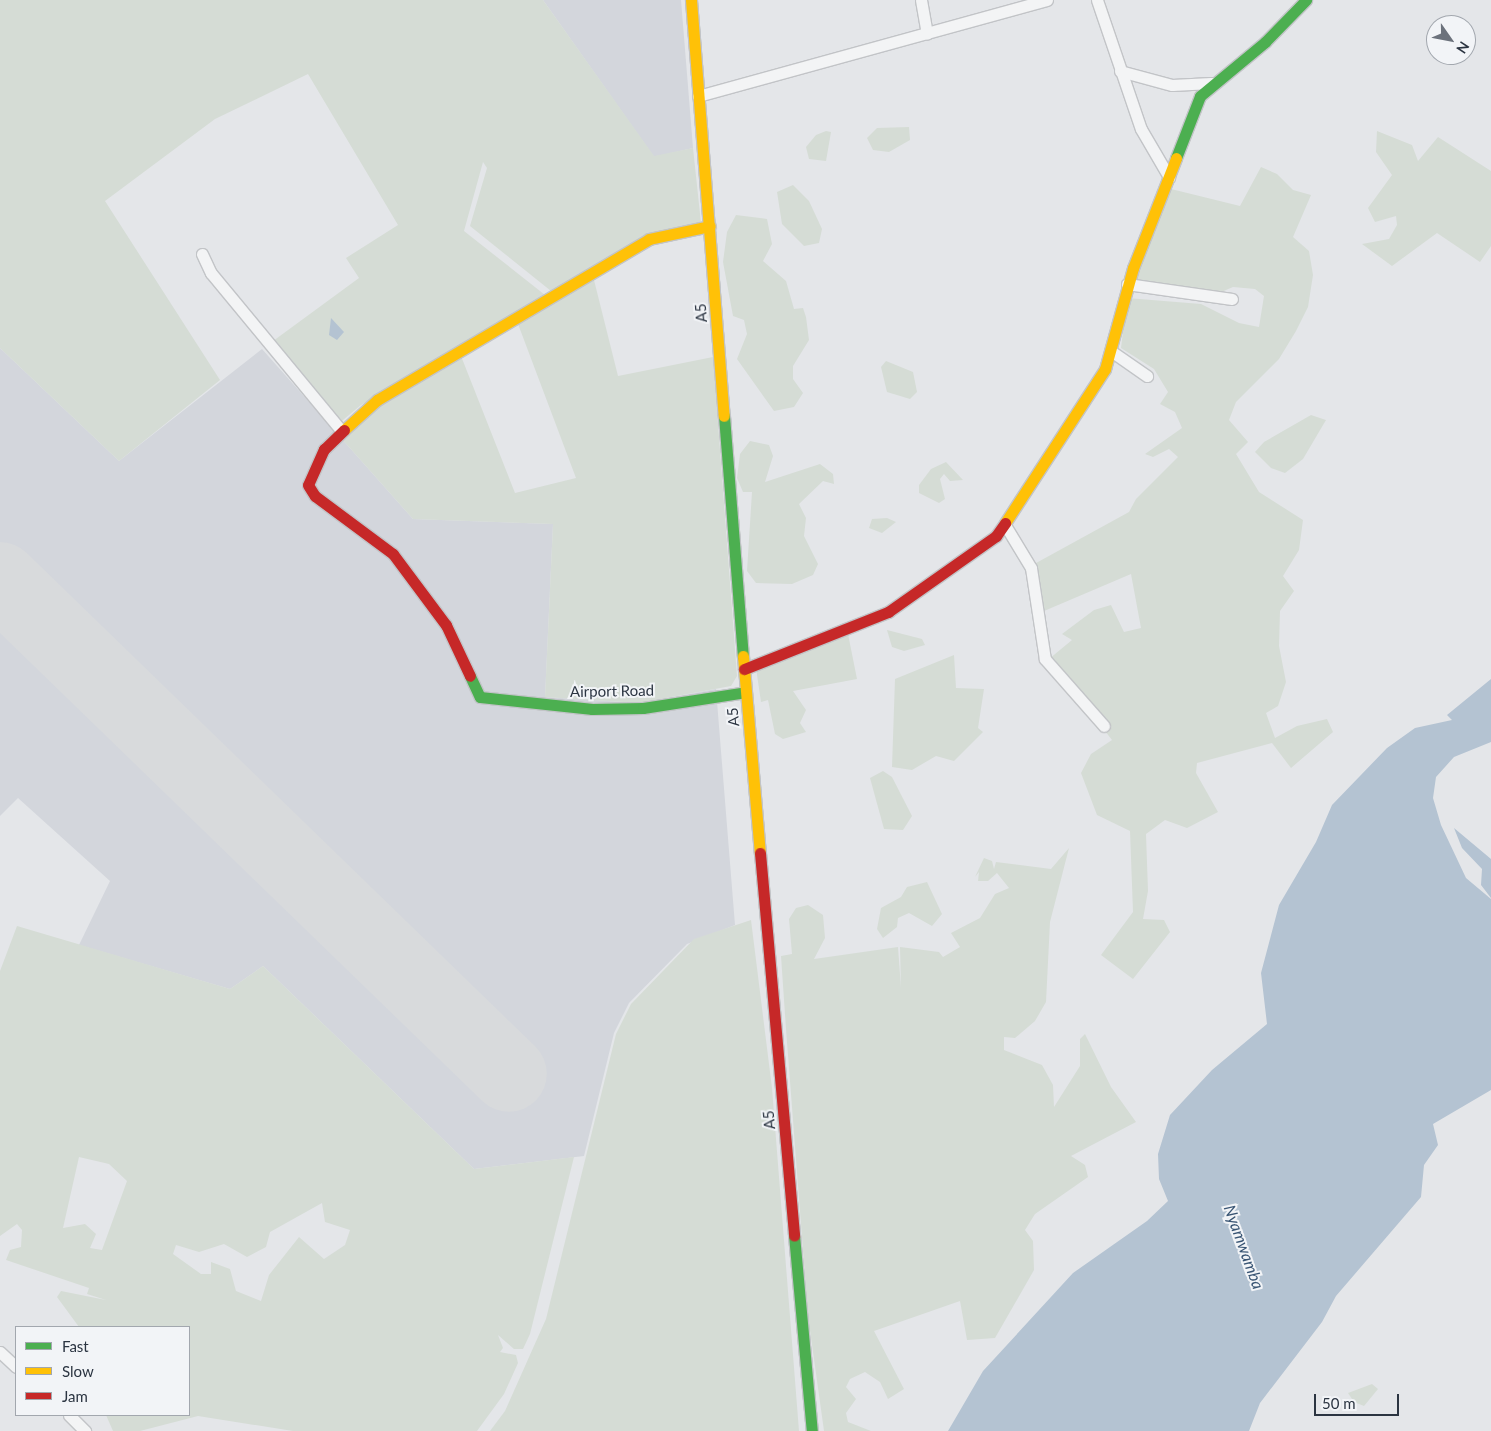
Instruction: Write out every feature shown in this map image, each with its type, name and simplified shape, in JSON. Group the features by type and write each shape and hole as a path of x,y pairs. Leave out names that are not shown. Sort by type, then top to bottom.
{"main road":[{"name":"A5","path":"691,0 744,669 812,1431"},
{"path":"744,669 848,632 888,612 960,566 1005,525 1079,415 1112,351 1128,284 1169,176 1190,114 1211,83 1265,42 1306,0"},
{"path":"341,430 377,400 649,239 710,226"},
{"name":"Airport Road","path":"341,430 324,449 308,485 315,496 393,554 446,625 480,697 592,709 643,708 746,692"}],"street":[{"path":"921,0 927,33"},
{"path":"698,96 1047,0"},
{"path":"1096,0 1141,129 1169,176"},
{"path":"1120,71 1172,85 1211,83"},
{"path":"202,254 208,269 341,430"},
{"path":"1128,284 1232,299"},
{"path":"1112,351 1147,376"},
{"path":"1005,525 1031,568 1045,659 1104,726"},
{"path":"0,1352 15,1366"},
{"path":"69,1416 85,1431"}],"shaded area":[{"path":"0,0 543,0 654,156 693,148 701,223 551,291 470,226 487,168 483,162 464,231 545,295 361,405 337,425 269,344 359,278 346,258 398,225 308,74 215,119 105,201 220,380 119,461 0,348"},
{"path":"543,0 681,0 693,148 654,157"},
{"path":"909,127 910,140 889,152 873,150 867,138 877,128"},
{"path":"826,131 831,132 826,161 809,159 806,147 816,135"},
{"path":"1377,131 1412,145 1418,161 1438,137 1491,171 1491,246 1480,262 1437,233 1392,266 1362,244 1389,239 1397,225 1396,216 1375,222 1368,208 1392,175 1376,152"},
{"path":"1261,167 1277,174 1293,190 1311,195 1293,237 1309,251 1313,275 1308,307 1296,331 1279,359 1236,402 1229,420 1248,442 1236,454 1259,492 1303,520 1299,550 1283,576 1294,591 1280,611 1279,646 1286,682 1278,706 1266,713 1275,738 1297,726 1327,719 1333,732 1291,768 1272,743 1197,763 1196,773 1218,812 1187,828 1165,820 1146,834 1148,891 1143,919 1164,920 1170,932 1133,979 1101,955 1133,912 1130,831 1097,815 1081,773 1091,754 1112,740 1049,659 1072,640 1062,634 1094,610 1111,605 1124,632 1141,628 1131,574 1037,614 1027,568 1129,512 1136,499 1178,457 1169,449 1153,457 1145,454 1182,428 1175,412 1160,404 1168,392 1154,369 1121,348 1127,298 1201,304 1239,323 1259,327 1264,296 1255,289 1233,287 1219,293 1132,281 1167,188 1240,206"},
{"path":"793,185 809,201 822,229 819,243 804,246 782,224 777,192"},
{"path":"736,215 767,219 772,244 763,261 786,281 794,309 803,308 806,317 809,340 793,366 793,379 803,393 794,407 774,411 737,359 747,334 744,320 733,316 723,262 727,232"},
{"path":"592,272 618,376 713,357 737,676 731,686 639,703 545,697 553,524 413,519 341,438 371,410 461,356 515,493 576,478 515,316"},
{"path":"0,348 119,461 262,349 413,519 553,524 545,697 639,703 716,689 735,925 687,944 629,1003 614,1033 584,1156 474,1169 263,966 230,989 79,945 110,881 18,798 0,816"},
{"path":"886,361 913,372 917,392 910,399 887,392 881,367"},
{"path":"1311,415 1326,420 1303,459 1285,473 1271,468 1255,452 1264,442"},
{"path":"750,441 769,445 773,456 765,482 820,464 833,474 834,484 823,481 799,504 806,518 804,536 818,564 813,575 792,584 756,583 747,571 752,492 743,492 737,478 740,454"},
{"path":"946,462 963,480 950,481 944,474 940,479 945,499 939,503 919,493 919,485 931,469"},
{"path":"887,518 896,522 882,533 869,528 872,519"},
{"path":"887,630 922,639 925,645 904,651 892,647"},
{"path":"848,634 857,679 793,691 806,710 800,723 806,732 783,739 775,734 768,700 761,702 756,668"},
{"path":"954,655 956,688 984,689 978,728 983,732 954,761 936,756 912,770 892,767 895,679"},
{"path":"883,771 892,777 912,816 903,830 884,829 870,778"},
{"path":"1069,848 1050,922 1046,1002 1035,1021 1015,1038 1004,1037 1004,1050 1042,1065 1053,1085 1054,1107 1080,1066 1080,1039 1085,1034 1111,1087 1136,1122 1071,1156 1085,1165 1088,1177 1035,1214 1025,1230 1033,1241 1034,1270 995,1338 967,1340 960,1301 874,1331 904,1389 888,1399 880,1382 865,1372 850,1379 846,1387 856,1399 846,1413 848,1422 871,1431 824,1431 808,1316 781,956 792,954 789,919 796,908 808,905 823,915 825,938 814,959 898,947 901,988 900,947 939,952 943,957 960,947 951,933 980,918 995,894 1009,888 997,873 988,881 978,881 979,872 975,877 984,858 992,861 994,869 996,862 1051,869"},
{"path":"927,882 942,914 932,926 909,913 898,918 897,927 883,938 877,929 881,908 901,897 907,887"},
{"path":"751,920 772,1088 799,1431 490,1431 505,1411 546,1319 616,1034 631,1004 694,939"},
{"path":"17,926 230,989 263,966 474,1169 574,1157 530,1334 523,1349 514,1349 498,1335 503,1348 500,1352 516,1355 518,1363 504,1394 477,1431 293,1431 198,1416 140,1431 113,1431 106,1416 190,1416 190,1326 78,1326 57,1297 61,1291 106,1300 87,1294 89,1288 6,1260 10,1250 21,1247 22,1230 17,1224 0,1236 0,971","holes":["79,1157 109,1164 127,1181 102,1250 90,1248 96,1234 85,1224 63,1228","322,1203 325,1222 350,1230 345,1245 324,1259 299,1237 269,1275 261,1301 236,1291 230,1269 211,1262 211,1274 201,1274 173,1254 176,1245 199,1252 224,1244 247,1257 266,1247 270,1232"]},
{"path":"1372,1384 1378,1389 1364,1406 1354,1402 1348,1393"}],"water":[{"path":"331,318 344,332 337,340 329,335"},
{"name":"Nyamwamba","path":"1491,679 1491,742 1454,757 1436,777 1433,798 1441,825 1466,878 1491,899 1491,1090 1433,1124 1438,1145 1424,1165 1421,1197 1336,1296 1322,1322 1260,1403 1249,1431 948,1431 983,1371 1073,1273 1147,1221 1168,1201 1159,1179 1158,1154 1170,1115 1212,1070 1267,1024 1261,973 1279,905 1316,842 1332,805 1387,748 1415,728 1452,720 1447,715"},
{"path":"1454,828 1491,859 1491,898 1481,885 1482,869 1462,848"}],"runway":[{"path":"0,580 509,1074"}],"traffic: fast":[{"path":"1176,158 1200,96 1265,42 1306,0"},
{"path":"724,416 743,656"},
{"path":"470,676 480,697 592,709 643,708 746,692"},
{"path":"794,1235 812,1431"}],"traffic: slow":[{"path":"691,0 724,416"},
{"path":"1005,523 1105,369 1133,268 1176,158"},
{"path":"344,430 377,400 649,239 710,226"},
{"path":"743,656 760,853"}],"traffic: jam":[{"path":"344,430 324,449 308,485 315,496 393,554 446,625 470,676"},
{"path":"744,669 888,612 996,536 1005,523"},
{"path":"760,853 794,1235"}]}
